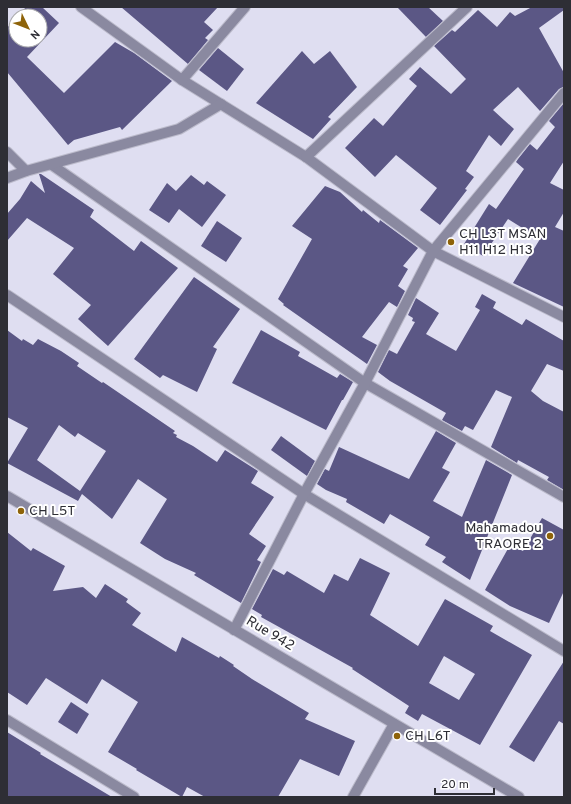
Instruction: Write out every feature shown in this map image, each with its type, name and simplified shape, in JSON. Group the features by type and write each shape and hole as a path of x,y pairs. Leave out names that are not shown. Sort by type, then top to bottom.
{"street":[{"path":"81,7 182,80 306,157 433,251 564,317"},
{"path":"182,80 245,7"},
{"path":"306,157 467,7"},
{"path":"234,630 304,494 364,384 433,251 564,93"},
{"path":"7,178 26,171 179,129 221,104"},
{"path":"7,152 26,171"},
{"path":"52,165 364,384 564,497"},
{"path":"7,295 304,494 564,651"},
{"name":"Rue 942","path":"7,496 518,797"},
{"path":"7,720 134,797"},
{"path":"353,797 394,724"}],"building":[{"path":"42,7 43,8 25,8"},
{"path":"121,7 218,7 204,22 213,30 205,38 208,40 188,64"},
{"path":"397,7 428,7 443,21 426,37"},
{"path":"532,7 564,7 564,10 539,28 564,73 564,87 559,89 540,111 518,87 493,110 514,129 501,146 489,135 466,171 474,177 465,189 467,190 440,225 420,210 437,188 396,155 375,177 345,148 374,118 383,126 417,86 409,79 420,67 451,94 466,79 434,46 452,30 455,32 478,10 497,27 510,12 515,16"},
{"path":"48,13 59,23 48,35"},
{"path":"8,27 8,48 35,48 27,57 64,93 115,42 134,53 172,81 122,130 120,127 74,140 68,145 7,72"},
{"path":"218,48 244,69 227,91 199,70"},
{"path":"302,51 314,64 330,51 357,87 328,117 331,119 313,139 256,103"},
{"path":"564,103 564,161 550,183 564,190 564,212 555,227 564,231 564,307 513,283 540,239 508,219 483,256 464,244 489,204 496,209 524,169 516,162 518,159 530,144 537,150 555,127 549,121"},
{"path":"39,174 94,210 90,217 134,251 141,241 178,268 108,346 78,319 91,305 53,274 74,248 27,218 7,241 7,214 20,199 31,181 45,193"},
{"path":"191,175 204,185 207,181 226,195 202,227 179,209 169,223 149,210 167,183 176,191"},
{"path":"325,186 340,192 362,212 363,210 379,223 380,220 418,248 403,266 408,269 398,286 405,291 397,307 389,302 362,337 377,345 367,364 283,305 284,304 278,299 312,239 292,226"},
{"path":"217,221 242,238 226,262 201,246"},
{"path":"194,277 240,309 213,347 217,349 197,392 163,375 160,378 134,359"},
{"path":"482,294 496,302 493,308 522,325 526,319 564,341 564,371 547,364 531,391 543,401 564,412 564,490 547,480 549,477 518,460 517,463 491,447 512,397 496,390 473,430 465,426 462,431 442,420 446,413 390,381 378,372 389,350 397,354 415,322 412,321 413,318 408,315 416,298 439,313 426,334 456,351 480,310 475,307"},
{"path":"7,330 22,341 23,339 33,345 38,339 61,351 79,363 77,366 175,431 173,433 177,435 176,437 217,462 225,450 258,471 251,483 274,497 249,534 266,546 257,560 261,562 241,603 194,575 196,573 165,559 140,543 167,499 138,479 112,519 82,494 78,501 7,463 28,428 7,417","holes":["59,425 75,437 78,433 106,451 80,491 37,460"]},
{"path":"261,330 300,352 298,356 337,378 340,374 353,382 326,430 232,383"},
{"path":"436,431 456,443 442,468 450,472 433,501 462,517 486,460 512,475 470,580 442,562 446,557 425,545 430,537 390,514 384,524 346,502 347,499 326,490 317,484 325,469 329,471 339,447 409,479"},
{"path":"281,436 315,461 307,476 271,450"},
{"path":"542,518 564,530 564,591 549,623 510,606 485,590 510,545 523,551"},
{"path":"7,532 31,551 33,548 65,566 53,591 83,587 96,598 105,584 128,599 126,602 141,613 132,625 176,652 182,637 219,658 220,656 252,679 309,713 305,719 355,741 339,776 300,759 278,797 205,797 187,787 182,797 108,752 138,702 102,679 87,704 46,678 27,705 7,692"},
{"path":"360,558 390,573 370,615 418,646 445,599 493,626 490,631 532,655 480,745 422,714 418,721 405,713 409,706 352,669 353,668 261,617 262,615 252,609 273,569 284,575 287,571 324,593 334,574 348,581","holes":["444,656 475,674 459,700 429,683"]},
{"path":"564,661 564,724 559,721 534,762 509,747"},
{"path":"71,702 89,714 77,734 58,722"},
{"path":"7,732 41,753 40,754 112,797 7,797"}],"place":[{"name":"CH L3T MSAN H11 H12 H13","path":"451,242"},
{"name":"CH L5T","path":"21,511"},
{"name":"Mahamadou TRAORE 2","path":"550,536"},
{"name":"CH L6T","path":"397,736"}]}
